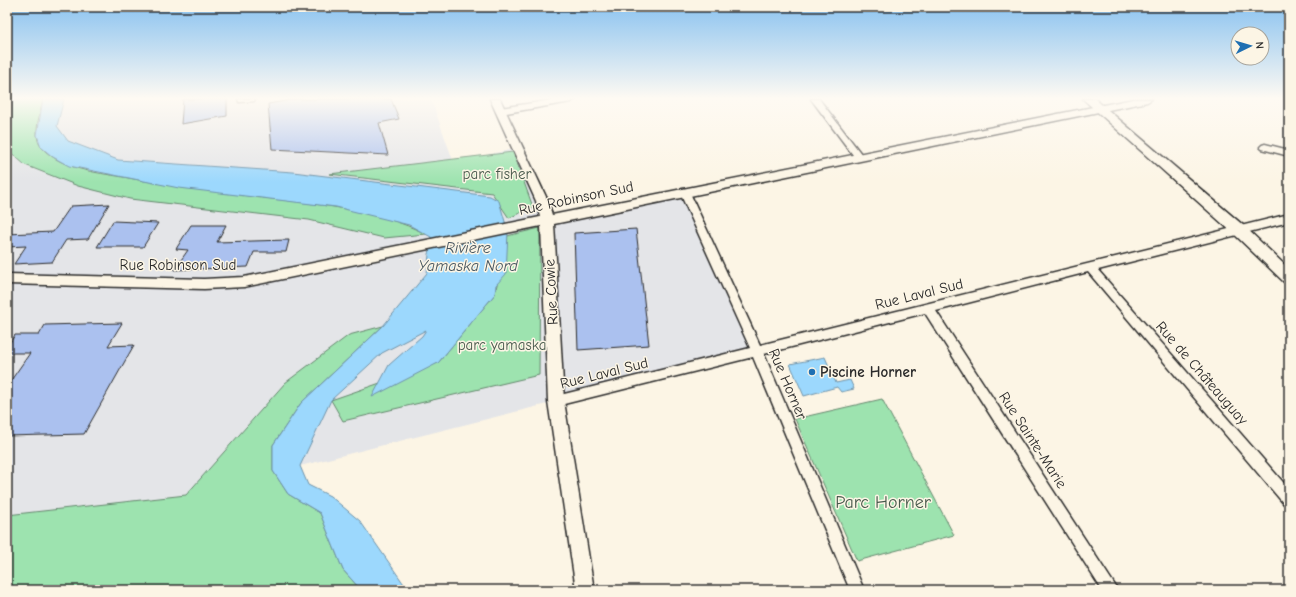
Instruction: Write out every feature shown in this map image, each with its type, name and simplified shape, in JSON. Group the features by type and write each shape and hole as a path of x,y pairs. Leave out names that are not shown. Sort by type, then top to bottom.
{"main road":[{"path":"1121,127 1238,230 1289,278"}],"street":[{"name":"Rue Cowie","path":"507,127 542,201 542,222 556,402 585,590"},
{"path":"836,127 859,158"},
{"name":"Rue Robinson Sud","path":"7,279 204,284 244,282 1009,127"},
{"path":"1265,147 1289,152"},
{"name":"Rue Horner","path":"685,193 757,351 856,590"},
{"name":"Rue Laval Sud","path":"556,402 1289,218"},
{"name":"Rue de Châteauguay","path":"1090,268 1289,499"},
{"name":"Rue Sainte-Marie","path":"928,308 1111,590"}],"shaded area":[{"path":"7,127 441,127 454,163 516,148 548,221 685,193 757,351 300,466 308,485 330,496 360,521 408,590 7,590"}],"green space":[{"path":"7,127 38,127 37,137 42,148 50,155 69,166 176,186 347,209 388,219 426,234 384,238 309,220 130,199 78,186 25,165 7,149"},
{"name":"parc fisher","path":"513,152 533,207 509,218 492,193 329,174"},
{"name":"parc yamaska","path":"540,228 539,375 343,421 331,400 438,363 495,294 507,236"},
{"path":"383,326 301,403 273,445 273,471 288,494 320,513 343,570 361,590 287,590 280,586 236,587 230,590 7,590 7,515 186,495 285,383 349,335"},
{"name":"Parc Horner","path":"882,399 954,535 857,561 795,419"}],"water":[{"name":"Rivière Yamaska Nord","path":"38,127 58,127 68,141 118,160 293,172 490,196 499,201 508,232 506,274 496,285 495,294 438,363 372,397 389,365 422,336 426,330 382,353 331,400 300,466 308,485 330,496 360,521 408,590 361,590 343,570 320,513 288,494 273,471 273,445 301,403 383,326 427,273 431,237 409,225 336,207 179,188 69,166 53,157 41,147 37,135"},
{"name":"Piscine Horner","path":"825,357 836,383 850,380 854,389 841,392 837,387 804,396 790,364"}],"building":[{"path":"270,127 380,127 388,155 272,149"},
{"path":"109,204 88,239 66,240 52,262 14,264 26,246 7,247 7,234 53,232 71,206"},
{"path":"113,221 158,223 143,247 97,247"},
{"path":"191,225 226,225 217,242 289,240 286,252 254,252 248,267 174,270 188,250 176,249"},
{"path":"636,229 649,345 578,350 574,233"},
{"path":"122,323 108,346 134,345 84,434 7,436 7,386 30,353 7,353 7,347 15,335 39,335 45,325"}],"place":[{"name":"Piscine Horner","path":"812,372"}]}
